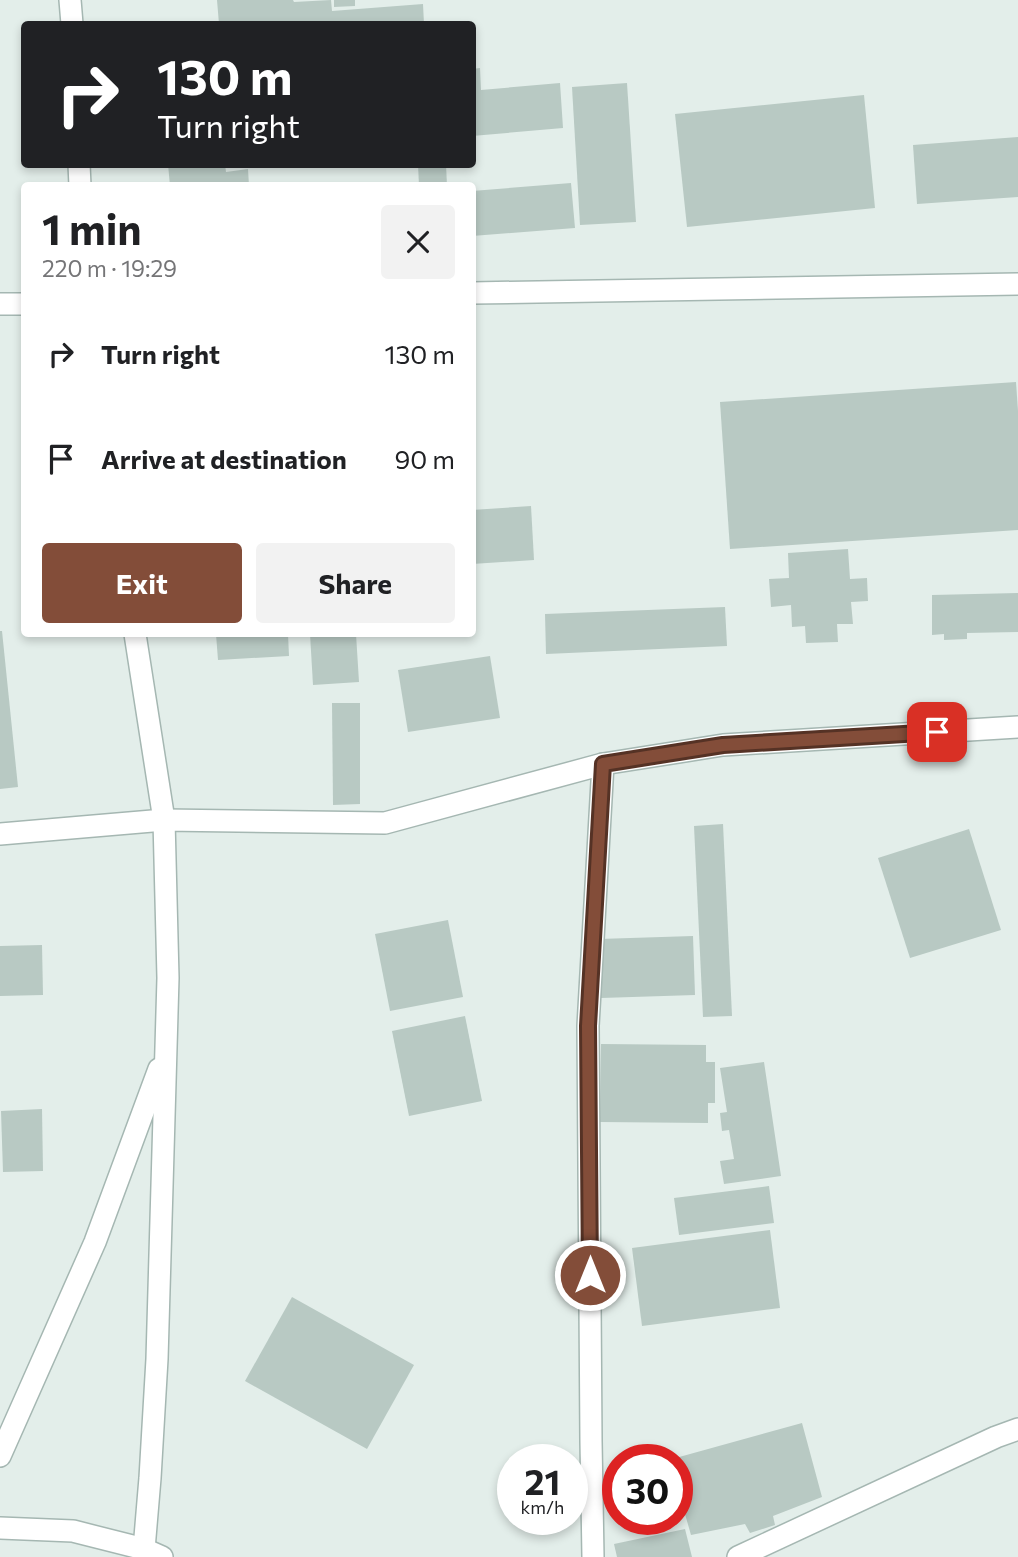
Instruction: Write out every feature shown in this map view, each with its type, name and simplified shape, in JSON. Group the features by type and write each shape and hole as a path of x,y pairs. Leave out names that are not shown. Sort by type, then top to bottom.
{"street":[{"path":"70,0 72,21"},
{"path":"476,293 1018,284"},
{"path":"0,304 21,304"},
{"path":"0,1528 73,1531 153,1553 150,1478 157,1359 168,978 164,820 135,637"},
{"path":"0,834 164,820 385,823 603,764 723,745 1018,727"},
{"path":"593,1557 588,1026 603,764"},
{"path":"0,1456 95,1242 166,1051"},
{"path":"738,1557 1018,1429"}],"building":[{"path":"217,0 331,0 332,11 423,4 424,21 219,21"},
{"path":"334,0 355,0 355,6 334,7"},
{"path":"476,68 480,68 481,90 560,83 563,128 476,136"},
{"path":"627,83 636,222 580,225 572,87"},
{"path":"864,95 875,208 687,227 675,114"},
{"path":"1018,137 1018,197 917,204 913,145"},
{"path":"168,168 226,168 226,172 248,169 249,182 170,182"},
{"path":"418,168 446,168 447,182 419,182"},
{"path":"571,183 575,228 476,236 476,191"},
{"path":"1016,382 1018,530 730,549 720,402"},
{"path":"531,506 534,560 476,564 476,510"},
{"path":"848,549 850,579 867,578 868,601 851,602 853,624 837,624 838,642 806,643 805,626 792,627 791,605 771,607 769,579 789,578 788,553"},
{"path":"1018,593 1018,632 967,633 967,639 944,640 944,634 932,635 932,595"},
{"path":"725,607 727,646 546,654 545,614"},
{"path":"0,631 18,787 0,789"},
{"path":"216,637 288,637 289,656 218,660"},
{"path":"310,637 356,637 359,682 313,685"},
{"path":"490,656 500,718 408,732 398,670"},
{"path":"332,703 360,703 360,804 333,805"},
{"path":"723,824 732,1016 703,1017 694,826"},
{"path":"969,829 1001,930 910,958 878,858"},
{"path":"448,920 463,997 390,1011 375,934"},
{"path":"693,936 695,995 601,998 599,939"},
{"path":"42,945 43,995 0,996 0,946"},
{"path":"465,1016 482,1101 409,1116 392,1031"},
{"path":"601,1044 706,1045 706,1062 715,1062 715,1103 708,1103 708,1123 600,1122"},
{"path":"764,1062 781,1176 724,1184 720,1161 734,1159 729,1130 722,1131 720,1113 727,1112 720,1068"},
{"path":"42,1109 43,1171 3,1172 1,1111"},
{"path":"769,1186 774,1223 679,1235 674,1198"},
{"path":"770,1230 780,1308 642,1326 632,1248"},
{"path":"292,1297 414,1365 367,1449 245,1381"},
{"path":"802,1423 822,1497 773,1516 775,1525 750,1533 745,1524 693,1535 693,1453"},
{"path":"657,1535 686,1535 692,1557 617,1557 614,1544"}],"route":[{"path":"590,1275 588,1026 603,764 723,745 937,732"}]}
